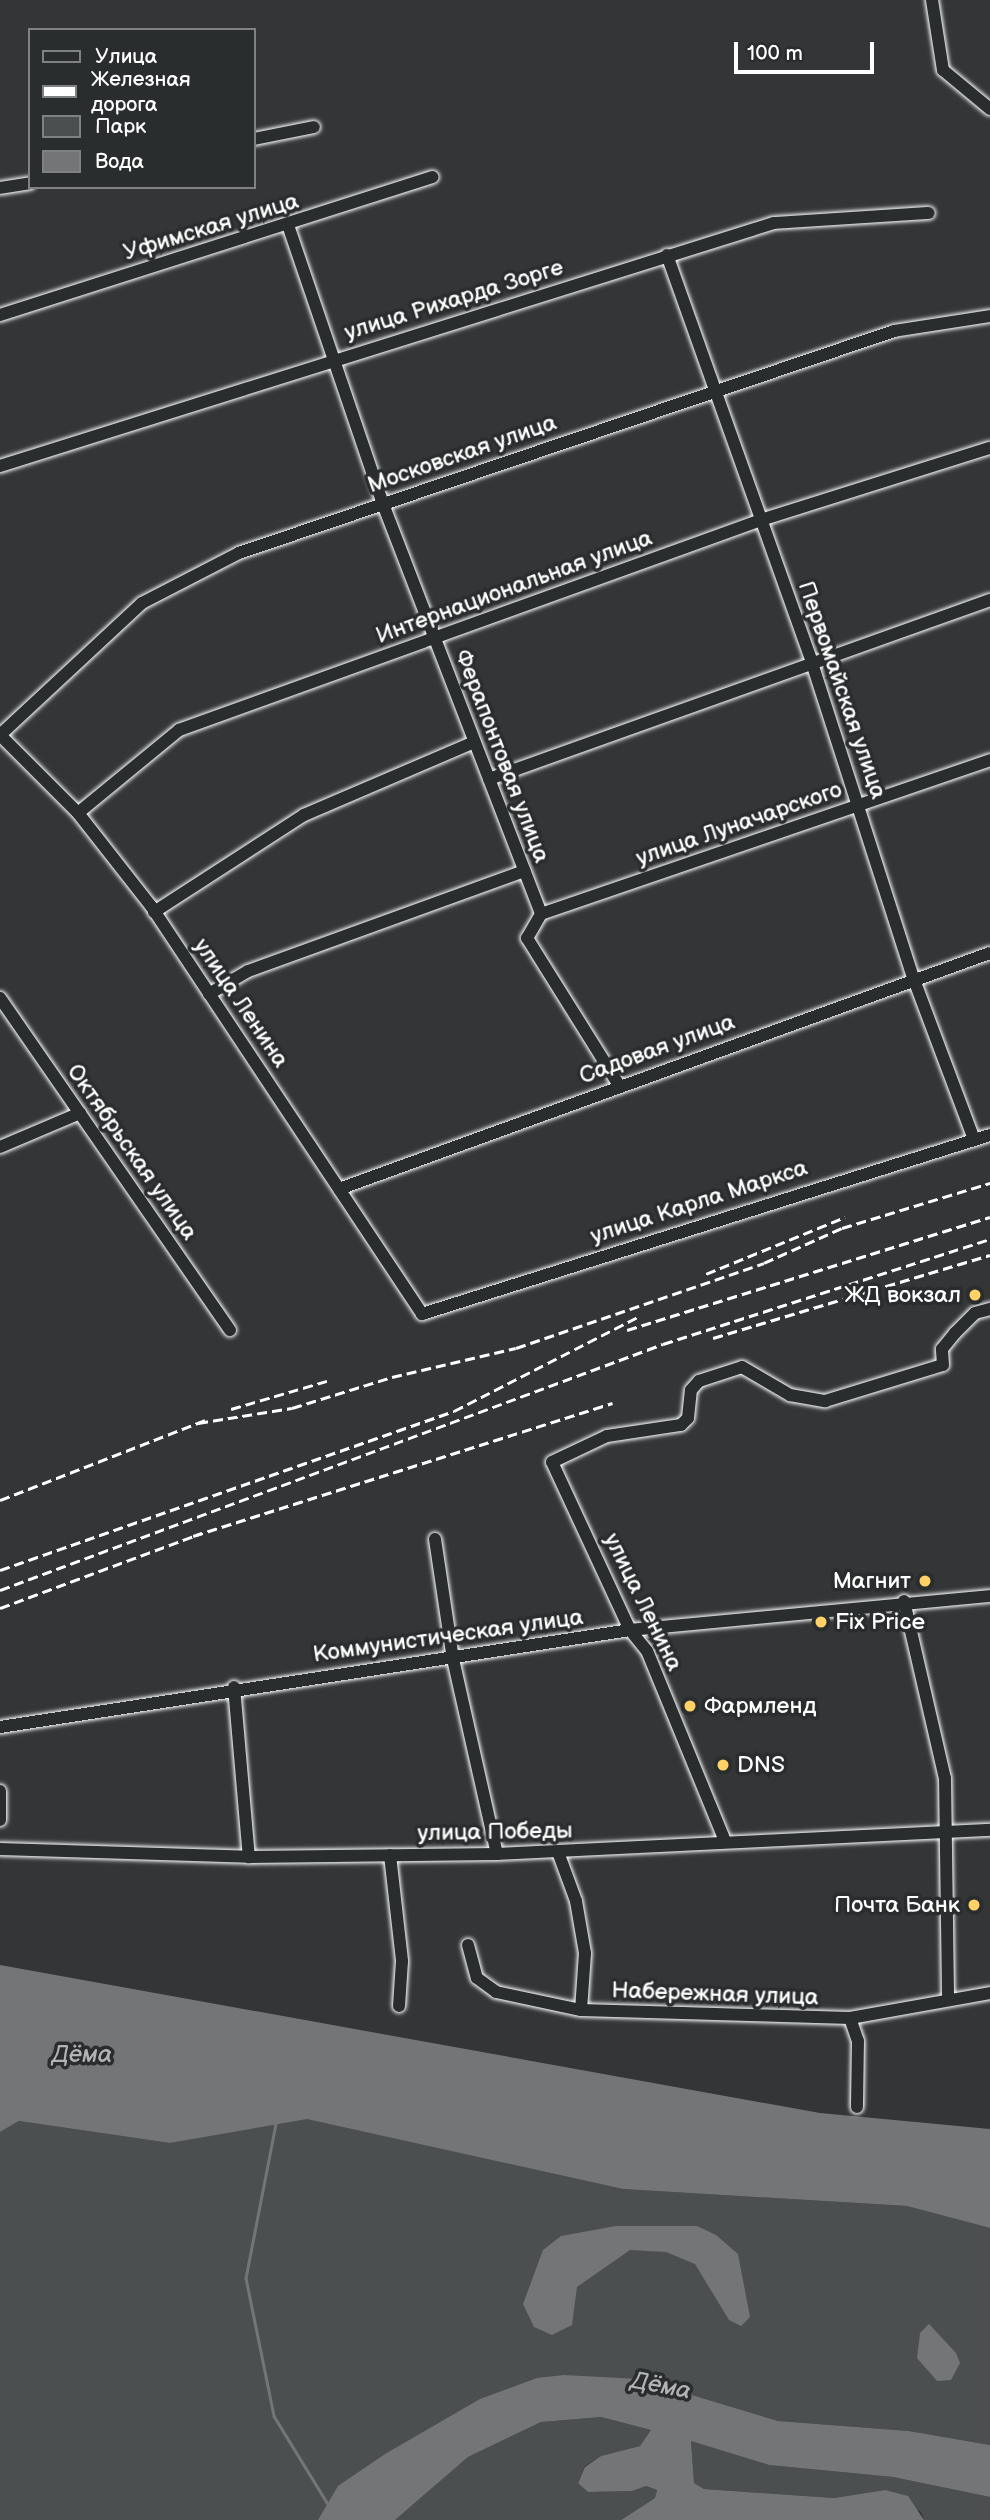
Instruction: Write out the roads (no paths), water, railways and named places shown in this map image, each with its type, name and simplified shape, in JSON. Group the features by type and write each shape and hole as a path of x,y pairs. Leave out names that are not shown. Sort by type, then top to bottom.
{"street":[{"path":"932,0 943,70 990,109"},
{"path":"256,139 314,127"},
{"name":"Уфимская улица","path":"0,315 433,177"},
{"path":"0,188 28,183"},
{"name":"улица Рихарда Зорге","path":"0,466 667,254 774,223 929,213"},
{"name":"Ферапонтовая улица","path":"288,225 383,504 541,914"},
{"name":"Первомайская улица","path":"667,254 812,663 913,976 974,1139"},
{"name":"Московская улица","path":"0,735 142,603 239,553 715,388 894,331 990,316"},
{"name":"Интернациональная улица","path":"78,813 179,730 761,520 990,448"},
{"path":"489,779 990,600"},
{"name":"улица Ленина","path":"0,735 78,813 154,912 422,1314"},
{"path":"154,912 304,815 474,742"},
{"name":"улица Луначарского","path":"541,914 990,760"},
{"path":"209,994 248,971 524,871"},
{"path":"541,914 527,938 619,1085"},
{"name":"Садовая улица","path":"339,1189 913,976 990,953"},
{"name":"Октябрьская улица","path":"0,998 230,1330"},
{"path":"0,1147 80,1113"},
{"name":"улица Карла Маркса","path":"422,1314 990,1135"},
{"name":"улица Ленина","path":"725,1841 647,1651 630,1630 552,1462 607,1436 681,1425 688,1418 691,1390 699,1381 742,1367 790,1395 825,1401 943,1366 942,1349 955,1333 975,1313 990,1309"},
{"path":"435,1539 453,1658 497,1854"},
{"name":"Коммунистическая улица","path":"0,1727 234,1687 453,1658 630,1630 904,1601 990,1596"},
{"path":"904,1601 945,1778 948,1999"},
{"path":"234,1687 249,1857"},
{"path":"0,1791 0,1820"},
{"name":"улица Победы","path":"0,1849 249,1857 497,1854 990,1830"},
{"path":"558,1852 576,1901 585,1953 581,2010"},
{"path":"390,1855 402,1961 399,2006"},
{"name":"Набережная улица","path":"468,1945 477,1978 496,1992 581,2010 850,2018 990,1993"},
{"path":"850,2018 858,2041 857,2107"}],"water":[{"name":"Дёма","path":"0,1965 820,2113 990,2129 990,2228 907,2206 623,2189 307,2119 170,2143 19,2121 0,2132"},
{"path":"616,2226 697,2226 716,2235 738,2254 750,2317 741,2326 729,2320 695,2264 666,2252 630,2250 577,2287 572,2325 552,2335 534,2327 523,2304 543,2250 561,2236"},
{"path":"929,2324 956,2353 960,2363 951,2380 937,2381 917,2358 920,2333"},
{"path":"564,2375 639,2379 778,2421 909,2431 990,2445 990,2497 893,2477 769,2465 691,2441 694,2483 704,2489 834,2498 885,2490 908,2496 924,2520 621,2520 655,2498 657,2490 646,2486 632,2491 588,2492 578,2483 585,2467 601,2456 640,2446 651,2430 601,2417 541,2422 468,2457 395,2520 318,2520 338,2486 385,2454 480,2399 537,2378"}],"waterway":[{"path":"276,2124 246,2278 274,2416 328,2504"}],"railway":[{"path":"198,1423 292,1408 392,1377 516,1348 764,1263 842,1228 990,1183"},
{"path":"706,1274 845,1217"},
{"path":"627,1330 990,1217"},
{"path":"0,1590 663,1344 990,1239"},
{"path":"713,1338 990,1255"},
{"path":"0,1570 454,1411 640,1316"},
{"path":"231,1409 327,1381"},
{"path":"193,1536 612,1403"},
{"path":"0,1500 205,1420"},
{"path":"0,1608 202,1533"}],"place":[{"name":"ЖД вокзал","path":"975,1295"},
{"name":"Магнит","path":"925,1581"},
{"name":"Fix Price","path":"821,1622"},
{"name":"Фармленд","path":"690,1706"},
{"name":"DNS","path":"723,1765"},
{"name":"Почта Банк","path":"974,1905"}]}
